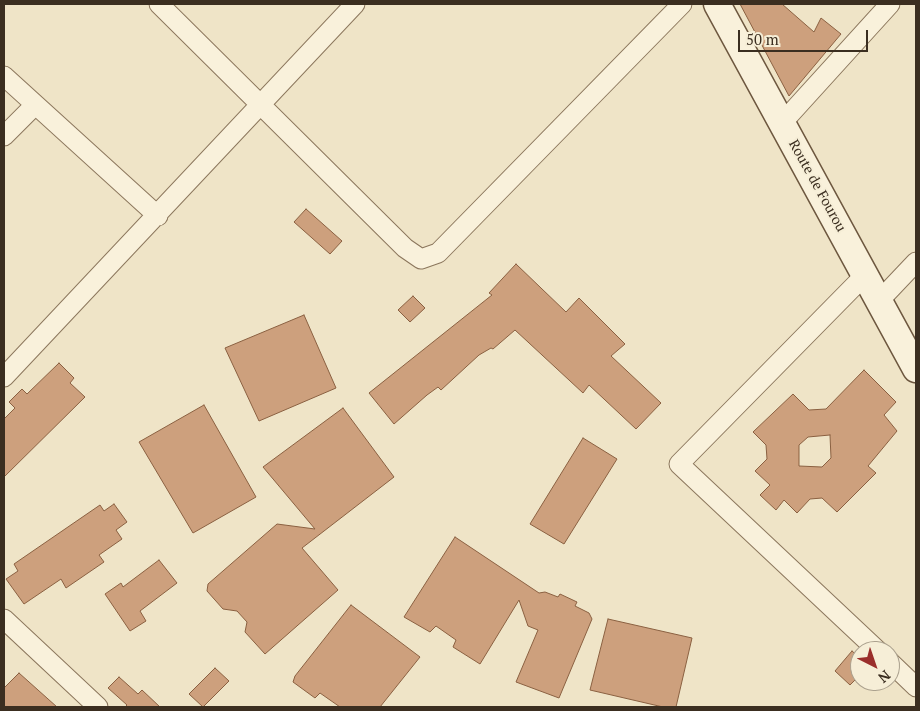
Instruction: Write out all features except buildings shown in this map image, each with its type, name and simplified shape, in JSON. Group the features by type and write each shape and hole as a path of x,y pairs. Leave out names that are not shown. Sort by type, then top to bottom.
{"main road":[{"name":"Route de Fourou","path":"717,4 866,274 916,369"}],"street":[{"path":"159,4 405,248 421,259 438,253 682,4"},
{"path":"4,377 158,216 355,4"},
{"path":"782,123 890,4"},
{"path":"4,76 34,106 158,216"},
{"path":"4,136 34,106"},
{"path":"879,301 916,262"},
{"path":"866,274 679,464 867,641"},
{"path":"4,619 98,707"},
{"path":"900,672 916,687"}]}
